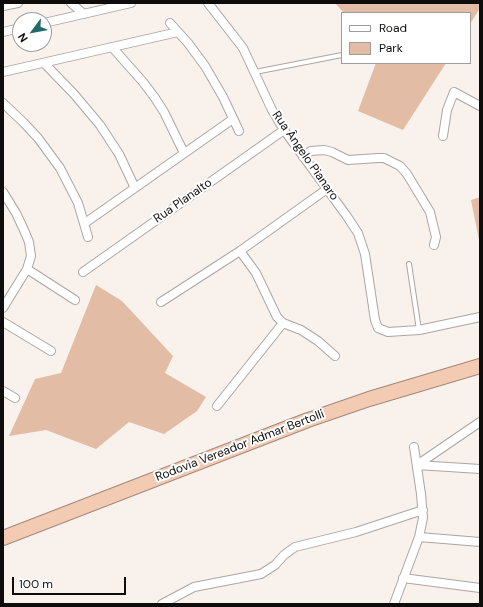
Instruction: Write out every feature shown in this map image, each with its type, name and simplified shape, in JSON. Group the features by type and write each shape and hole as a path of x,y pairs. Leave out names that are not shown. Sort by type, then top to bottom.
{"highway":[{"name":"Rodovia Vereador Admar Bertolli","path":"3,538 308,420 382,395 480,366"}],"street":[{"path":"3,6 18,3"},
{"path":"71,3 84,14"},
{"path":"52,21 131,3"},
{"name":"Rua Ângelo Pianaro","path":"208,3 238,40 255,72 267,101 284,130 352,223 362,243 368,266 375,320 378,328 388,332 419,330"},
{"path":"170,23 205,66 220,92 239,131"},
{"path":"3,72 178,32"},
{"path":"112,47 155,98 184,153"},
{"path":"44,63 74,94 100,125 119,154 135,188"},
{"path":"443,136 447,110 454,92 480,106"},
{"path":"3,102 38,138 60,168 78,203 88,237"},
{"path":"85,223 233,119"},
{"name":"Rua Planalto","path":"83,272 284,130"},
{"path":"303,156 311,152 324,150 332,152 348,160 384,158 400,166 407,174 430,212 436,237 434,245"},
{"path":"161,302 240,251 327,189"},
{"path":"3,192 16,213 29,242 31,256 27,268 3,308"},
{"path":"240,251 256,273 277,317 283,323 297,328 318,341 335,356"},
{"path":"27,268 75,300"},
{"path":"419,330 480,317"},
{"path":"3,322 51,351"},
{"path":"217,406 283,323"},
{"path":"3,390 15,398"},
{"path":"417,465 480,422"},
{"path":"394,604 421,527 423,510 414,447"},
{"path":"417,465 480,469"},
{"path":"162,604 194,587 261,574 275,565 284,554 295,547 356,532 423,510"},
{"path":"418,537 480,542"},
{"path":"402,578 480,588"}],"lane":[{"path":"255,72 341,55"},
{"path":"409,264 419,330"}],"green space":[{"path":"335,3 480,3 480,8 471,22 471,12 343,12"},
{"path":"376,64 445,64 403,130 358,111"},
{"path":"480,197 480,245 471,200"},
{"path":"96,285 122,301 173,356 165,373 206,397 197,411 164,434 129,422 96,449 46,430 9,436 35,379 61,373"}]}
